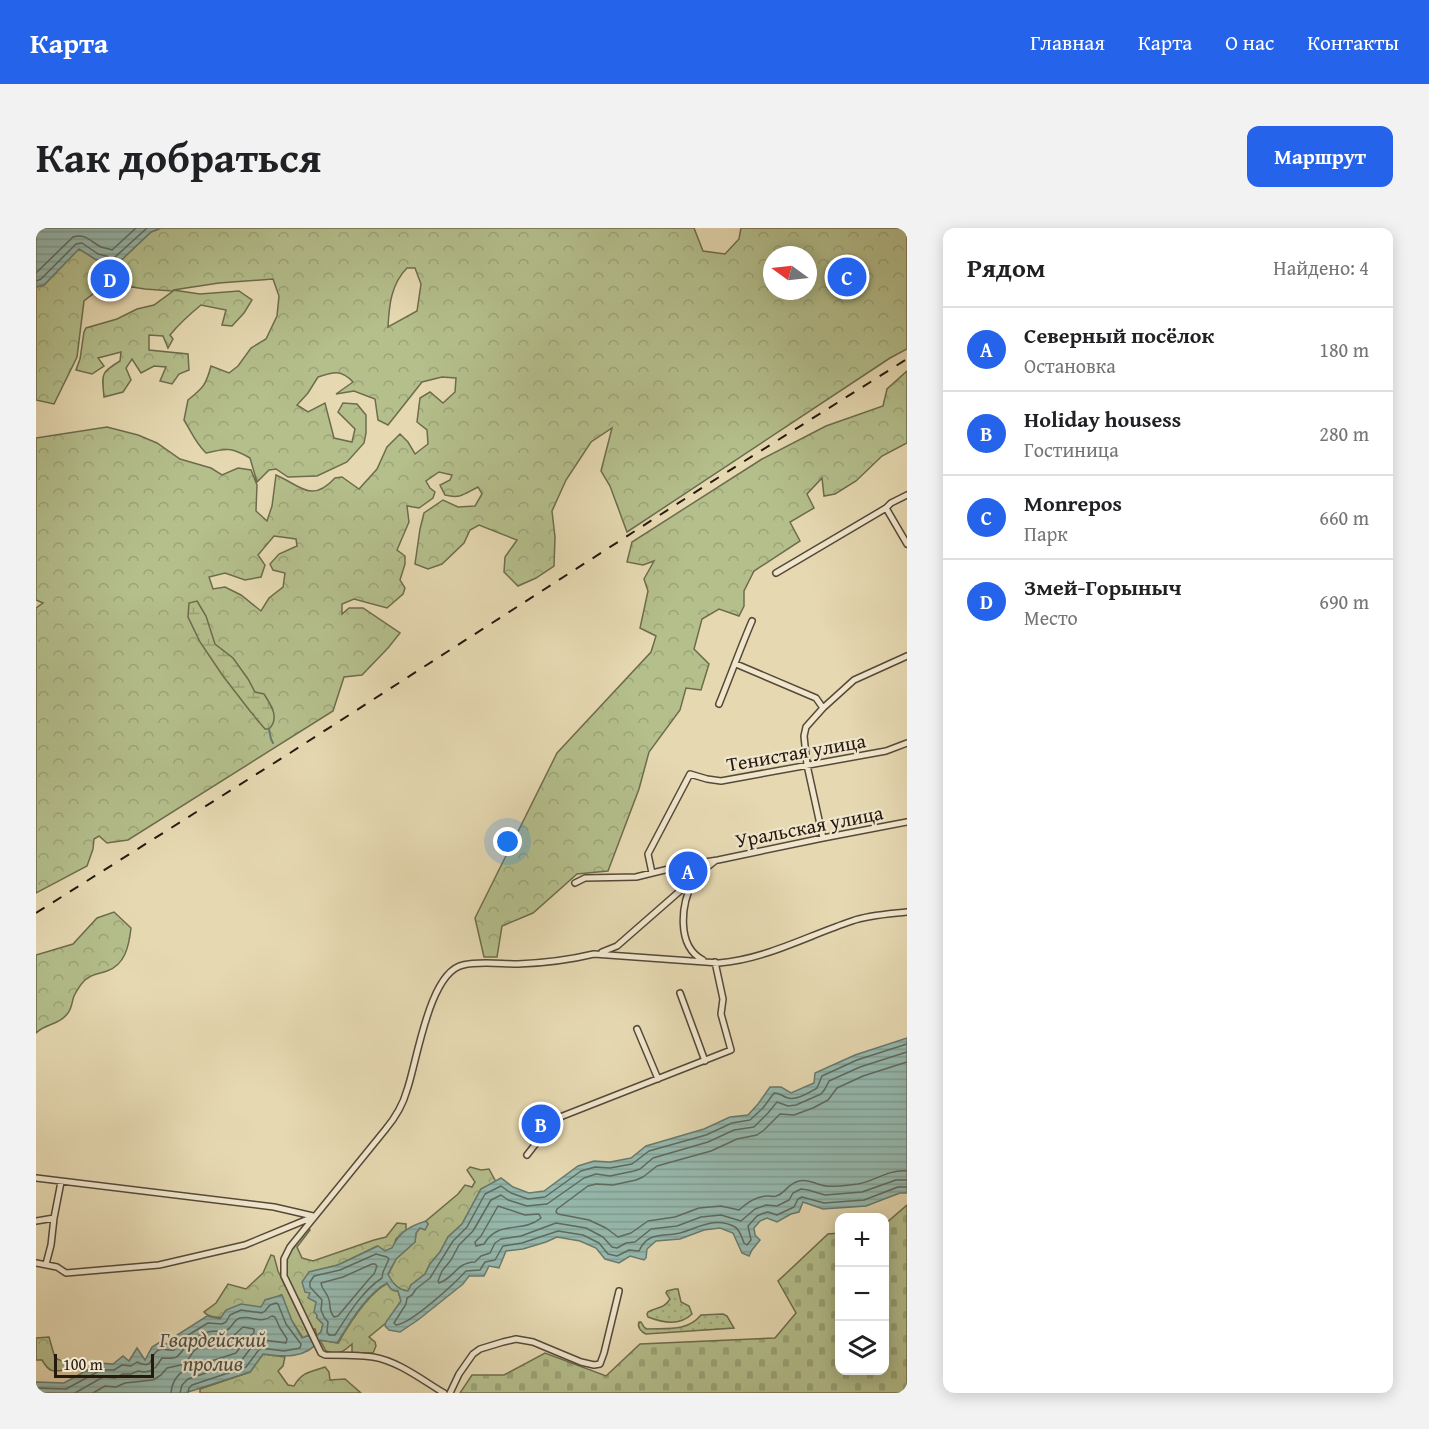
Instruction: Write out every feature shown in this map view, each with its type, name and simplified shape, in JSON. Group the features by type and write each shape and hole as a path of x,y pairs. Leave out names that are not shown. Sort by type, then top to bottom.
{"street":[{"path":"776,573 907,495"},
{"path":"886,508 907,544"},
{"path":"719,704 752,621"},
{"path":"823,838 807,765 804,736 806,727 854,680 907,656"},
{"path":"736,664 816,698 823,708"},
{"name":"Тенистая улица","path":"651,873 648,854 690,774 707,780 721,781 886,751 907,743"},
{"name":"Уральская улица","path":"575,883 585,878 636,877 685,865 907,822"},
{"path":"444,1393 385,1360 372,1357 325,1355 318,1350 285,1281 283,1266 287,1251 399,1111 407,1092 431,1004 450,972 460,965 556,961 614,949 718,860"},
{"path":"699,875 687,895 683,921 691,949 704,961"},
{"path":"594,954 734,962 774,951 854,920 907,912"},
{"path":"527,1155 555,1119 731,1050 721,1014 723,999 715,962"},
{"path":"680,993 705,1061"},
{"path":"637,1029 658,1079"},
{"path":"36,1178 274,1207 315,1216"},
{"path":"46,1264 61,1182"},
{"path":"36,1263 57,1267 66,1274 159,1265 245,1245 315,1216"},
{"path":"36,1221 54,1218"},
{"path":"450,1393 459,1374 473,1354 480,1349 516,1339 532,1342 581,1362 600,1364 618,1291"}],"green space":[{"path":"161,228 694,228 703,251 725,254 739,239 741,228 907,228 907,349 627,532 610,486 601,471 612,428 591,442 566,480 552,511 555,537 554,566 518,586 504,572 505,557 517,540 479,525 470,530 464,543 442,564 428,569 415,564 424,513 443,500 458,507 475,506 482,494 478,487 459,496 445,495 440,485 450,480 452,475 439,472 426,481 435,492 433,498 419,508 407,506 409,522 397,550 405,556 400,580 405,588 403,594 387,608 354,599 342,604 342,614 349,608 363,608 400,633 362,675 344,677 333,711 128,840 107,843 99,836 94,839 87,866 36,893 36,608 43,603 36,600 36,438 107,427 138,435 157,443 180,459 211,468 222,475 238,468 251,470 257,485 256,511 267,521 272,506 276,475 306,490 319,490 335,478 342,477 359,489 377,469 387,447 400,434 415,454 428,444 427,430 417,422 420,398 430,392 443,403 455,392 456,378 442,377 422,382 388,425 378,420 375,399 354,391 336,394 353,382 345,375 333,373 318,377 297,405 308,412 325,403 334,438 352,442 355,429 338,412 343,403 357,404 366,415 366,433 364,443 347,462 317,476 288,477 276,469 269,470 257,482 250,458 229,450 206,453 184,420 188,400 203,386 211,366 229,373 238,366 251,348 266,339 277,316 279,296 273,279 219,283 173,290 200,294 239,291 252,300 232,326 222,325 226,310 201,305 170,335 173,339 168,348 163,336 149,335 149,350 188,354 189,370 179,374 172,384 160,381 166,367 154,366 141,373 132,359 126,368 131,380 123,392 104,397 104,375 109,368 120,361 121,352 98,358 104,366 92,374 76,370 86,328 154,305 173,291 119,285 102,287 84,301 77,357 54,404 36,400 36,287 44,285 79,248 95,259 116,265 151,232","holes":["407,268 415,268 421,284 417,311 388,327 394,288","274,536 296,539 297,546 279,554 270,564 273,570 285,573 283,587 269,598 261,611 241,595 225,587 213,589 209,577 225,573 245,580 261,577 265,565 258,555"]},
{"path":"907,371 907,443 882,456 856,481 835,494 824,496 822,478 807,494 814,508 790,522 800,541 754,571 744,591 744,606 739,616 719,609 702,619 694,649 709,664 701,690 686,688 680,710 649,752 639,789 608,871 577,874 533,913 502,926 497,957 484,957 475,918 557,753 651,652 656,636 640,628 648,591 644,579 654,561 643,565 627,562 632,542 762,459 826,426 883,406 887,389"},
{"path":"197,601 206,616 215,644 233,658 255,692 264,694 274,716 269,729 265,729 250,711 200,642 188,617 189,603"},
{"path":"114,912 131,928 122,960 113,968 85,980 75,994 68,1013 36,1033 36,955 73,944 97,918"},
{"path":"470,1167 481,1170 489,1169 496,1182 481,1189 462,1224 448,1237 425,1274 411,1285 408,1291 398,1288 388,1275 396,1259 415,1242 416,1233 420,1228 425,1229 428,1224 426,1221 458,1194 465,1185 472,1187 475,1182 467,1170"},
{"path":"907,1205 907,1393 460,1393 472,1375 504,1375 545,1353 606,1376 640,1344 775,1338 796,1313 778,1281 828,1234 835,1233 835,1375 889,1375 889,1221"},
{"path":"397,1223 406,1224 406,1230 396,1239 393,1248 385,1251 377,1246 338,1265 309,1272 310,1293 316,1302 317,1318 323,1324 317,1336 315,1329 311,1330 286,1278 286,1260 292,1249 308,1228 310,1230 297,1247 302,1258 313,1261 386,1237"},
{"path":"271,1255 274,1256 278,1271 309,1335 303,1338 292,1321 281,1295 263,1306 231,1316 215,1317 204,1312 216,1303 228,1284 246,1289 263,1273"},
{"path":"388,1283 391,1289 398,1291 401,1301 386,1323 369,1337 376,1346 373,1353 352,1353 352,1344 340,1352 326,1351 320,1340 338,1343 366,1301"},
{"path":"678,1289 681,1302 689,1306 692,1314 677,1322 660,1321 648,1317 648,1312 668,1302 670,1299 667,1291"},
{"path":"723,1314 727,1316 734,1328 646,1334 639,1326 641,1322 647,1329 683,1327 701,1315"},
{"path":"49,1337 55,1358 69,1364 65,1370 51,1370 42,1360 36,1360 36,1338"},
{"path":"263,1354 285,1357 283,1366 278,1371 288,1385 294,1386 303,1375 325,1367 329,1372 330,1380 345,1379 361,1393 200,1393 200,1389 250,1372"}],"water":[{"path":"36,228 161,228 151,232 115,266 95,259 79,249 44,285 36,287"},
{"name":"Гвардейский пролив","path":"907,1038 907,1193 900,1193 866,1206 823,1209 803,1202 799,1212 777,1222 767,1218 760,1221 754,1228 755,1235 760,1240 749,1256 742,1253 733,1233 720,1228 704,1230 680,1239 656,1241 647,1249 644,1260 630,1256 619,1263 605,1259 596,1248 580,1241 557,1237 523,1249 506,1251 499,1268 489,1266 484,1276 469,1276 463,1284 400,1332 389,1330 385,1326 401,1301 398,1291 392,1290 387,1283 366,1301 337,1343 320,1340 301,1354 279,1356 263,1354 250,1372 185,1393 36,1393 36,1382 64,1383 100,1363 113,1364 123,1356 129,1361 137,1348 145,1360 152,1347 160,1342 171,1345 174,1337 207,1316 220,1319 226,1310 241,1304 261,1307 265,1300 282,1295 292,1321 302,1338 309,1335 311,1340 321,1332 323,1324 314,1312 316,1302 308,1298 310,1293 305,1292 302,1282 309,1272 338,1265 378,1246 385,1251 392,1248 406,1230 426,1221 428,1224 425,1230 420,1228 416,1233 415,1242 396,1259 388,1274 396,1286 408,1291 411,1285 425,1274 448,1237 462,1224 481,1189 501,1178 513,1187 529,1193 544,1191 578,1166 594,1161 610,1162 631,1158 646,1146 704,1129 730,1117 748,1115 770,1087 781,1087 791,1093 814,1083 815,1073 855,1055"}],"waterway":[{"path":"269,729 273,743"}],"railway":[{"path":"36,913 907,359"}],"place":[{"name":"Monrepos","path":"847,277"},
{"name":"Змей-Горыныч","path":"110,279"},
{"name":"Северный посёлок","path":"688,871"},
{"name":"Holiday housess","path":"541,1124"}]}
